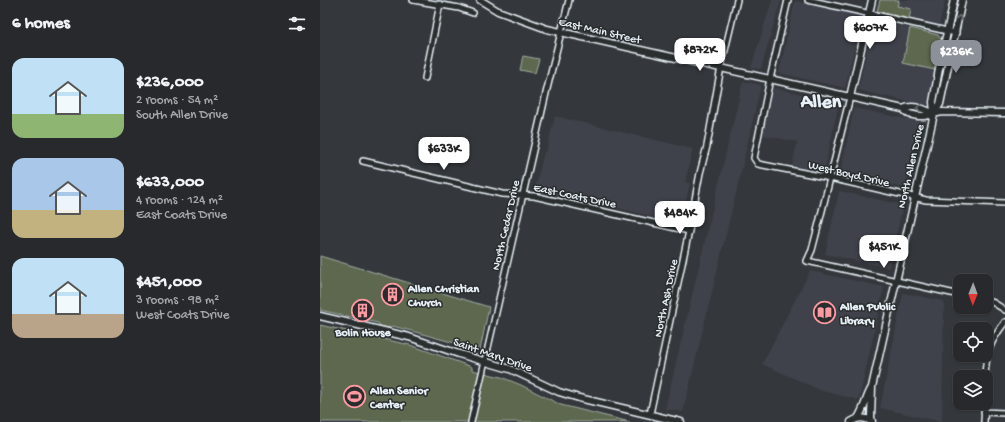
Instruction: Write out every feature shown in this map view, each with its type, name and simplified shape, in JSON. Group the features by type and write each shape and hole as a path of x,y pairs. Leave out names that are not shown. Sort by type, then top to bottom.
{"street":[{"path":"413,0 440,4 473,12"},
{"name":"East Main Street","path":"480,0 511,17 561,32 850,96 902,109 912,107 926,109 934,114"},
{"name":"North Cedar Drive","path":"471,422 522,195 569,0"},
{"name":"North Ash Drive","path":"650,414 690,231 700,173 708,146 721,67 737,0"},
{"path":"770,78 788,0"},
{"path":"808,0 956,33"},
{"path":"872,0 830,178 812,250 807,261 953,292"},
{"path":"934,114 934,99 954,0"},
{"path":"934,114 940,104 962,0"},
{"path":"425,78 440,4"},
{"name":"West Boyd Drive","path":"770,78 754,158 755,161 761,165 830,178 926,200 1005,203"},
{"path":"934,114 942,112 1005,113"},
{"name":"North Allen Drive","path":"872,422 872,388 934,114"},
{"name":"East Coats Drive","path":"363,161 502,194 534,196 690,231"},
{"path":"993,303 1005,310"},
{"name":"Saint Mary Drive","path":"320,316 409,337 510,369 559,392 579,398 681,422"},
{"path":"985,370 990,345 1005,322"},
{"name":"North Allen Drive","path":"858,418 861,414 866,398 872,388"},
{"path":"984,422 984,412 1005,413"},
{"path":"851,422 858,418 866,418 872,422"}],"shaded area":[{"path":"772,0 781,0 761,69 751,68"},
{"path":"880,0 945,0 939,26 877,11"},
{"path":"795,1 862,16 845,88 779,73"},
{"path":"874,20 938,35 942,41 927,106 858,90"},
{"path":"743,81 761,85 741,172 683,412 665,409"},
{"path":"773,88 839,102 824,173 792,167 797,142 763,135"},
{"path":"854,108 920,122 905,188 840,174"},
{"path":"555,116 693,149 685,182 690,183 681,223 535,189"},
{"path":"839,191 903,205 889,268 825,254"},
{"path":"810,271 884,287 859,400 822,391 762,364"},
{"path":"903,293 944,301 942,422 880,408"}],"green space":[{"path":"880,0 899,0 897,6 911,9 909,19 877,11"},
{"path":"910,28 938,35 942,41 935,70 903,63"},
{"path":"523,56 539,59 535,73 520,70"},
{"path":"320,256 489,307 480,350 392,326 388,328 380,326 378,323 320,310"},
{"path":"320,325 410,345 472,367 472,370 501,377 521,385 561,405 630,422 320,422"}],"place":[{"name":"Allen Christian Church","path":"392,295"},
{"name":"Bolin House","path":"363,311"},
{"name":"Allen Public Library","path":"824,313"},
{"name":"Allen Senior Center","path":"355,397"}],"district":[{"name":"Allen","path":"821,100"}]}
